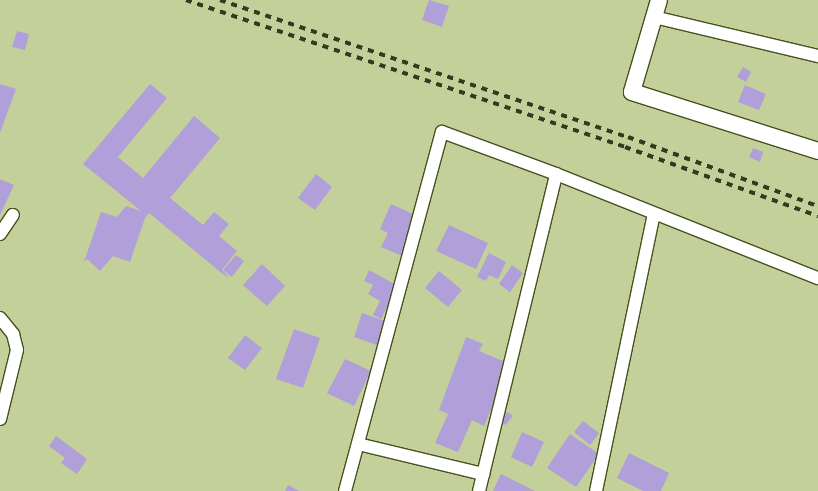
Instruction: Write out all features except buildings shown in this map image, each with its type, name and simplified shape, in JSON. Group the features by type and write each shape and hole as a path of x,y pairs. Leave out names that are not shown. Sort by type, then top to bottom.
{"street":[{"path":"659,0 632,92 818,151"},
{"path":"654,17 818,56"},
{"path":"345,491 442,132 556,174 818,278"},
{"path":"479,491 556,174"},
{"path":"596,491 654,214"},
{"path":"0,234 13,215"},
{"path":"0,318 13,334 17,350 0,419"},
{"path":"358,444 483,474"}],"railway":[{"path":"186,0 625,147 818,216"},
{"path":"220,0 628,137 818,206"}]}
